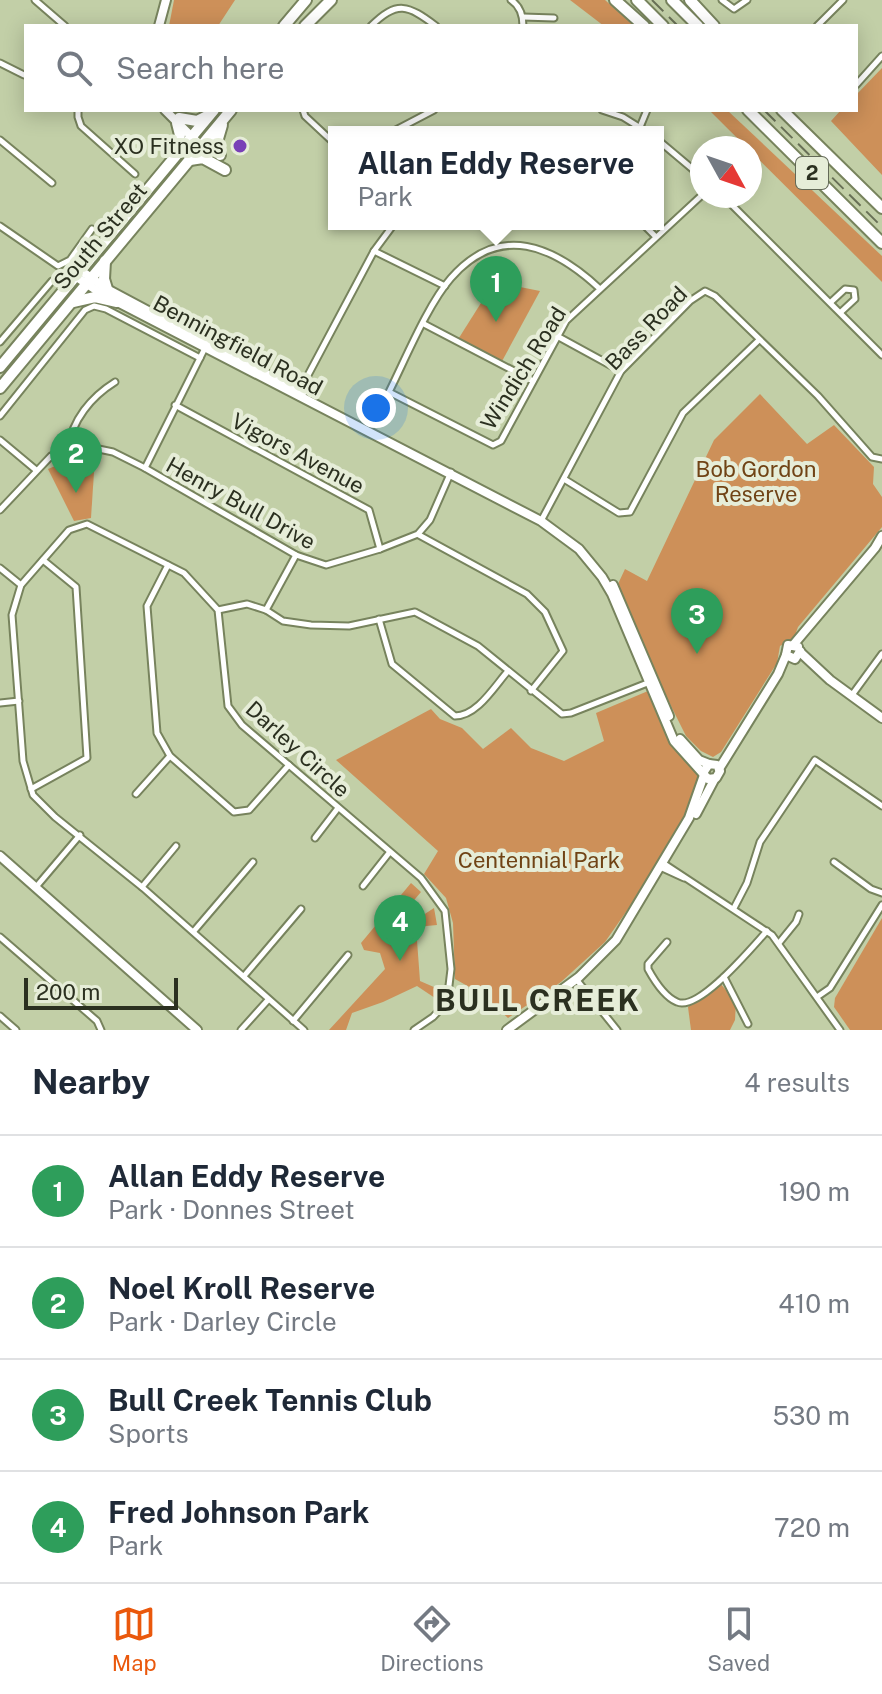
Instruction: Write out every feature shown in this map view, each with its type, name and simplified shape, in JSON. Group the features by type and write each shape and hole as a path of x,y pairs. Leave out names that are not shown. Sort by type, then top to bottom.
{"highway":[{"path":"304,24 322,0"},
{"path":"305,24 331,0"},
{"path":"615,0 642,24"},
{"path":"637,0 661,24"},
{"path":"672,0 696,24"},
{"path":"690,0 712,24"},
{"path":"286,24 302,3"},
{"path":"173,116 197,121 213,112"},
{"name":"South Street","path":"0,367 213,112"},
{"name":"2","path":"750,112 882,243"},
{"name":"2","path":"786,112 882,208"},
{"path":"220,155 217,142 228,113"},
{"name":"South Street","path":"0,388 228,113"},
{"path":"173,116 180,135 173,159"},
{"path":"189,160 203,158 225,170"},
{"path":"105,261 107,289"},
{"path":"70,303 95,297 117,302"}],"main road":[{"path":"160,24 166,0"},
{"path":"173,116 204,143"},
{"name":"Benningfield Road","path":"78,273 117,302 542,519 579,549 602,577 682,744 699,760 713,765"},
{"name":"Benningfield Road","path":"88,281 207,346"},
{"path":"663,866 694,809 704,774 733,745 778,674 879,546 882,536"},
{"path":"796,651 882,718"},
{"name":"Benningfield Road","path":"652,682 674,741 704,774"},
{"path":"510,1030 578,981 616,940 718,776 713,765"},
{"path":"704,774 714,780"},
{"path":"0,856 196,1030"}],"street":[{"path":"35,0 63,24"},
{"path":"511,0 516,3 523,24"},
{"path":"722,0 734,9 747,0"},
{"path":"819,24 843,0"},
{"path":"373,24 384,12 399,6 413,8 433,24"},
{"path":"523,17 554,18"},
{"path":"858,83 882,56"},
{"path":"0,63 24,75"},
{"path":"78,112 81,126 135,174"},
{"path":"304,112 328,137"},
{"path":"403,126 430,112"},
{"path":"608,112 638,126"},
{"path":"0,140 52,183"},
{"path":"664,145 690,167"},
{"name":"Windich Road","path":"664,228 690,205"},
{"path":"735,208 881,352"},
{"path":"0,226 56,265 62,265 79,249 92,229"},
{"path":"298,394 374,251 390,230"},
{"path":"649,230 655,236"},
{"name":"Windich Road","path":"424,324 389,392 493,445 501,441 566,321 662,230"},
{"path":"533,381 424,324 445,286 469,260 489,250 533,246 561,257 600,289"},
{"path":"374,251 445,286"},
{"path":"0,342 52,281"},
{"path":"831,302 845,289 854,290 855,299 841,312"},
{"name":"Bass Road","path":"542,519 621,371 690,301 705,291 715,296 818,396 872,457 882,459"},
{"path":"0,416 91,306 106,309 200,358"},
{"path":"557,336 621,371"},
{"path":"564,479 619,513 630,512 683,413 759,340"},
{"path":"145,468 207,346"},
{"path":"0,510 51,456 68,449 75,421 97,396 115,382"},
{"name":"Vigors Avenue","path":"175,405 369,510 380,549"},
{"path":"0,440 36,470"},
{"name":"Henry Bull Drive","path":"68,449 89,447 113,452 296,555 326,565 418,534"},
{"path":"451,473 430,520 418,534 527,594 545,612 563,651 531,691"},
{"path":"304,1030 194,931 55,817 33,795 24,769 12,615 21,585 69,530 87,524 184,573 218,610 247,604 266,610 283,621 349,626 415,612 478,646 562,714 652,682"},
{"path":"266,610 296,555"},
{"path":"31,789 87,758 76,587 43,560"},
{"path":"168,565 147,606 157,733 170,756 234,812 249,810 289,765"},
{"path":"0,568 21,585"},
{"name":"Darley Circle","path":"218,610 228,706 242,725 421,878 445,911 451,969 447,1002 414,1030"},
{"path":"379,619 392,664 455,716 465,716 473,711 508,671"},
{"path":"851,696 882,654"},
{"path":"0,703 19,701"},
{"path":"136,794 170,756"},
{"path":"734,908 747,883 760,842 815,760 882,806"},
{"path":"315,838 338,808"},
{"path":"36,887 80,835"},
{"path":"142,887 176,846"},
{"path":"363,886 389,853"},
{"path":"194,931 253,862"},
{"path":"834,862 871,889 882,893"},
{"path":"663,866 767,931 779,943 840,1030"},
{"path":"817,997 830,988 882,905"},
{"path":"244,976 301,909"},
{"path":"779,943 799,914"},
{"path":"667,942 648,964 648,969 662,989 677,1002 692,1001 724,977 767,931"},
{"path":"0,937 97,1021 101,1030"},
{"path":"293,1021 348,955"},
{"path":"724,977 748,1024"},
{"path":"578,981 617,1030"},
{"path":"241,1030 268,1000"},
{"path":"0,1016 16,1030"}],"green space":[{"path":"174,0 235,0 219,24 169,24"},
{"path":"570,0 605,0 632,24 601,24"},
{"path":"882,68 882,175 831,121 839,112 858,112 858,93"},
{"path":"711,112 729,112 755,136 735,136"},
{"path":"762,143 882,256 882,282 762,163"},
{"path":"510,285 540,291 501,363 457,341 481,303"},
{"name":"Bob Gordon Reserve","path":"760,394 807,444 834,425 874,467 873,484 882,497 882,527 798,627 794,638 780,646 777,663 721,752 713,757 701,751 686,736 656,676 618,584 625,569 647,581 714,440"},
{"path":"77,457 95,457 91,518 74,521 48,469"},
{"name":"Centennial Park","path":"648,691 674,749 699,775 687,811 642,889 605,942 561,982 508,1018 482,994 455,979 453,923 446,898 424,874 438,851 336,760 431,709 440,719 462,728 483,749 511,728 531,748 564,761 604,741 596,713"},
{"path":"411,883 421,892 404,912 414,921 434,908 437,925 416,927 420,981 443,991 438,1000 417,986 352,1013 346,1030 329,1030 385,969 380,953 364,950 361,943"},
{"path":"882,918 882,1030 850,1030 834,1007 835,998"},
{"path":"720,983 736,1002 735,1020 730,1030 691,1030 688,1007"}],"railway":[{"path":"652,0 676,24"},
{"path":"766,112 882,227"}],"place":[{"name":"XO Fitness","path":"240,146"},
{"name":"Allan Eddy Reserve","path":"496,322"},
{"name":"Noel Kroll Reserve","path":"76,493"},
{"name":"Bull Creek Tennis Club","path":"697,654"},
{"name":"Fred Johnson Park","path":"400,961"}],"district":[{"name":"BULL CREEK","path":"538,1001"}]}
